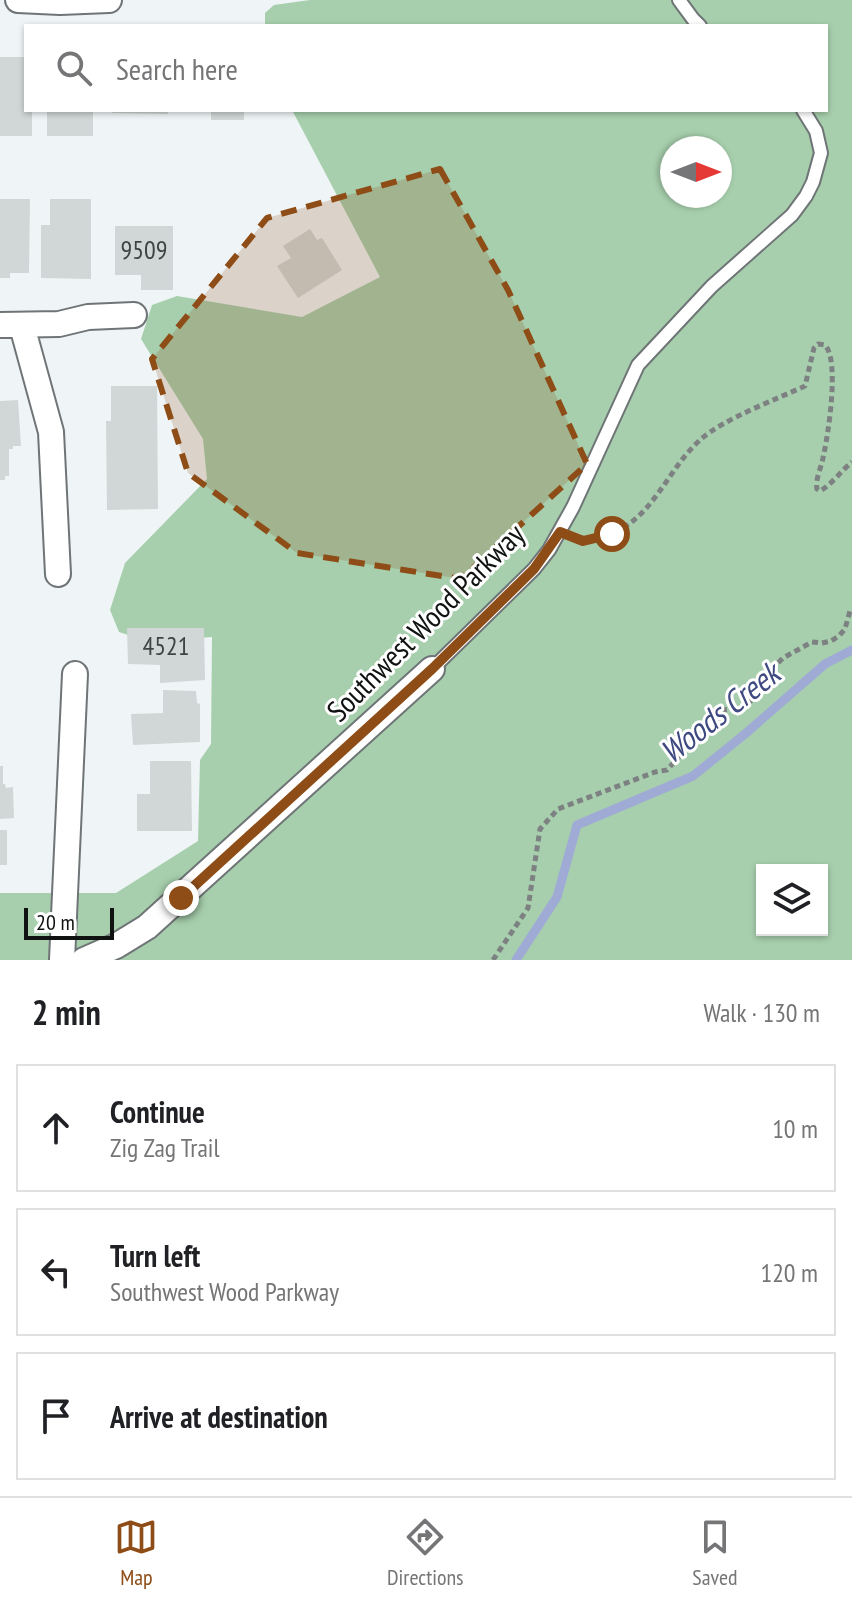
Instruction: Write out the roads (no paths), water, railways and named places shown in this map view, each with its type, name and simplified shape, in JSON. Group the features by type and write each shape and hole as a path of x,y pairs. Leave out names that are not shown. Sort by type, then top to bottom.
{"street":[{"path":"18,0 109,0"},
{"path":"58,574 51,432 11,325 59,324 88,317 134,315"},
{"name":"Southwest Wood Parkway","path":"84,960 116,946 147,927 432,669"},
{"path":"62,960 75,674"}],"lane":[{"path":"679,0 698,24"},
{"name":"Southwest Wood Parkway","path":"432,669 534,569 560,532 638,365 712,286 792,215 806,196 821,153 816,131 804,112"}],"waterway":[{"name":"Woods Creek","path":"516,960 557,897 577,825 693,776 825,664 852,650"}]}
